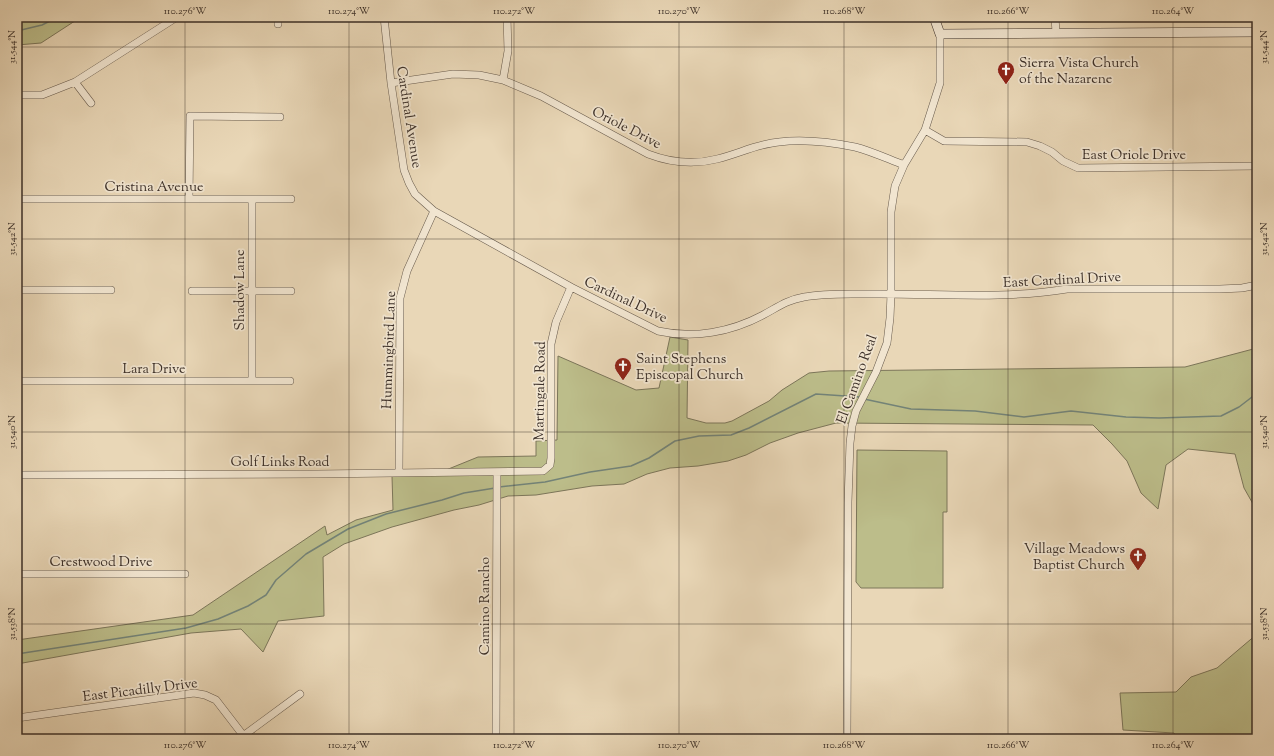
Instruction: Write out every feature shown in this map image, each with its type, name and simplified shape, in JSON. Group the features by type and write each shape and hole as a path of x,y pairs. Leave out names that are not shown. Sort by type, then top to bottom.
{"street":[{"path":"17,95 42,95 75,82 177,17"},
{"name":"Cardinal Avenue","path":"384,17 400,151 406,176 415,194 434,211"},
{"path":"503,80 508,51 507,17"},
{"name":"El Camino Real","path":"847,739 848,502 852,426 856,411 876,372 887,343 891,294 891,212 895,186 904,165 925,130 940,83 940,34 934,17"},
{"path":"1055,17 1056,33"},
{"path":"940,34 1257,32"},
{"name":"Oriole Drive","path":"391,83 453,74 479,75 503,80 541,96 648,154 665,160 700,162 716,160 763,144 806,141 855,147 904,165"},
{"path":"75,82 90,103"},
{"path":"189,199 190,116 280,117"},
{"name":"East Oriole Drive","path":"925,130 944,141 1027,142 1052,152 1063,161 1078,168 1257,166"},
{"name":"Shadow Lane","path":"252,199 252,381"},
{"name":"Cristina Avenue","path":"17,200 291,199"},
{"name":"Cardinal Drive","path":"434,211 571,288 658,330 672,334 690,335 720,331 764,314 783,304 805,297 891,294"},
{"name":"Hummingbird Lane","path":"399,473 400,298 407,271 434,211"},
{"name":"East Cardinal Drive","path":"891,294 1012,296 1067,290 1220,289 1242,288 1257,285"},
{"name":"Martingale Road","path":"543,471 550,464 551,458 551,344 556,322 571,288"},
{"path":"17,290 111,290"},
{"path":"192,291 291,291"},
{"name":"Lara Drive","path":"17,381 290,381"},
{"name":"Golf Links Road","path":"17,475 543,471"},
{"name":"Camino Rancho","path":"496,739 497,472"},
{"name":"Crestwood Drive","path":"17,574 185,574"},
{"name":"East Picadilly Drive","path":"17,718 194,693 205,695 216,700 244,737"},
{"path":"244,737 300,694"}],"green space":[{"path":"30,17 81,17 41,43 17,45 17,20"},
{"path":"670,337 688,340 687,418 706,423 725,423 732,421 769,401 782,390 809,373 829,371 1185,367 1257,348 1257,511 1244,488 1235,454 1188,449 1166,465 1158,509 1141,493 1127,461 1093,425 836,423 798,433 728,461 698,466 670,468 647,474 624,484 592,486 536,495 508,496 479,505 454,510 392,527 344,544 323,557 324,616 278,621 263,652 241,629 191,633 17,664 17,640 193,615 325,526 327,535 356,520 393,510 392,476 446,470 478,457 536,456 536,441 557,440 558,356 636,390 659,388"},
{"path":"857,450 947,451 947,512 943,512 943,588 861,588 856,582"},
{"path":"1257,634 1257,739 1178,739 1174,733 1123,730 1120,693 1176,692 1191,677 1217,668"}],"waterway":[{"path":"17,31 42,25 58,17"},
{"path":"864,399 911,409 975,411 1024,417 1071,411 1126,417 1159,418 1221,416 1239,407 1252,397 1257,390"},
{"path":"499,487 545,482 590,472 631,466 649,458 675,441 699,436 731,435 749,428 816,394 860,397"},
{"path":"17,654 186,628 218,619 248,606 266,595 276,580 306,554 348,529 386,514 464,493 495,488"}],"place":[{"name":"Sierra Vista Church of the Nazarene","path":"1006,85"},
{"name":"Saint Stephens Episcopal Church","path":"623,381"},
{"name":"Village Meadows Baptist Church","path":"1138,571"}]}
